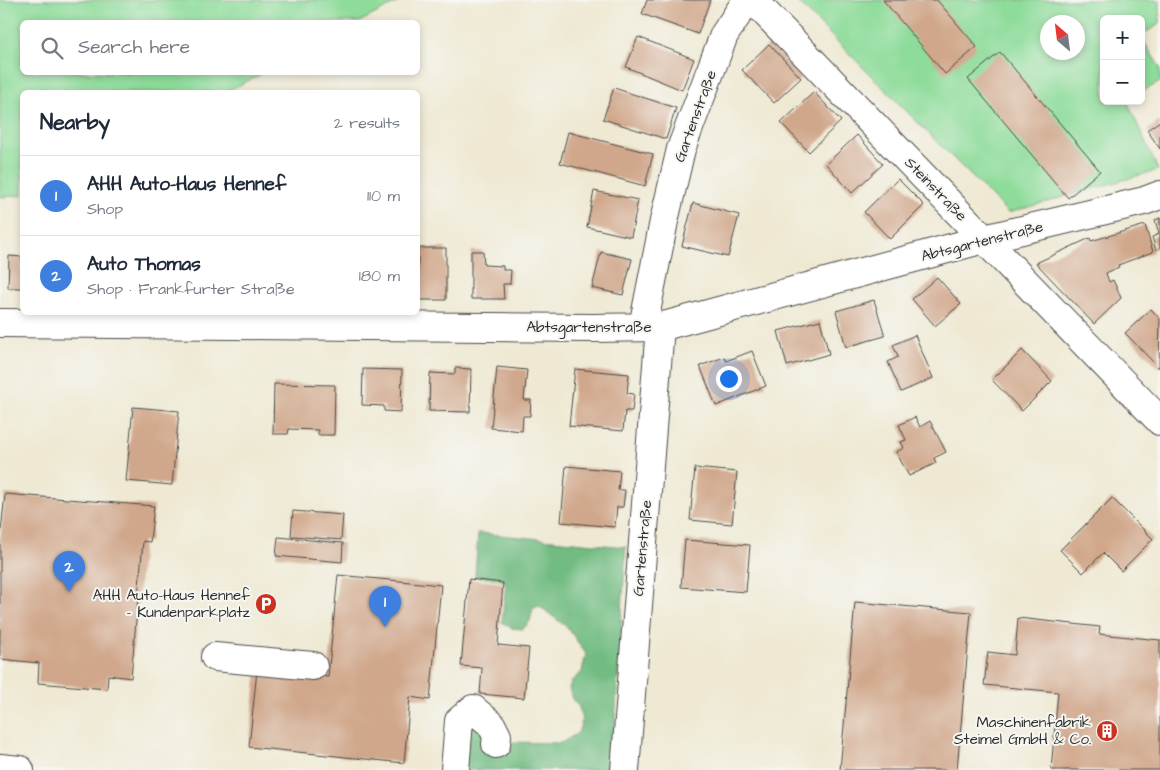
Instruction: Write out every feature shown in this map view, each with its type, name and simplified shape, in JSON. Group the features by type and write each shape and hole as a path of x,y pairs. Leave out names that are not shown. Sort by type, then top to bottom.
{"street":[{"name":"Gartenstraße","path":"625,770 651,327 664,221 681,149 724,35 747,0"},
{"name":"Steinstraße","path":"753,0 1160,421"},
{"name":"Abtsgartenstraße","path":"0,323 651,327 984,239 1144,201 1160,195"},
{"path":"215,657 313,666"},
{"path":"455,770 459,721 472,709 491,724 497,736 496,744"},
{"path":"0,768 20,770"}],"green space":[{"path":"0,0 402,0 363,20 20,20 20,75 260,75 229,90 20,90 20,195 0,197"},
{"path":"796,0 1160,0 1160,24 1145,33 1145,15 1100,15 1100,105 1129,105 1158,170 1008,213"},
{"path":"1145,44 1160,68 1160,82 1145,90"},
{"path":"478,533 626,547 612,770 458,770 461,730 484,724 505,742 561,743 578,733 582,721 579,707 572,699 569,688 572,681 582,672 586,654 568,628 538,605 533,608 530,621 523,629 511,628 502,622 506,581 475,576"}],"building":[{"path":"647,0 710,0 698,34 642,14"},
{"path":"883,0 937,0 977,47 945,74"},
{"path":"638,37 694,59 682,90 626,67"},
{"path":"769,44 801,78 774,103 742,70"},
{"path":"1000,52 1100,171 1068,198 968,79"},
{"path":"614,88 676,108 666,139 603,119"},
{"path":"814,92 841,121 809,152 781,123"},
{"path":"1160,121 1160,149 1147,130"},
{"path":"568,132 653,154 645,186 560,163"},
{"path":"857,135 883,164 852,193 826,164"},
{"path":"898,179 924,205 890,239 864,212"},
{"path":"594,191 638,200 631,237 587,227"},
{"path":"693,203 739,215 728,257 682,246"},
{"path":"1160,218 1160,248 1156,250 1152,237 1159,234 1155,220"},
{"path":"1145,225 1153,252 1118,265 1119,267 1106,273 1109,282 1113,280 1121,298 1094,324 1036,263 1090,238 1091,241"},
{"path":"420,248 446,248 446,300 420,300"},
{"path":"471,251 483,251 484,265 503,266 503,270 511,270 510,284 503,284 504,299 471,299"},
{"path":"601,252 632,259 623,295 592,288"},
{"path":"9,256 20,257 20,288 8,288"},
{"path":"937,277 961,304 935,326 912,299"},
{"path":"874,300 885,336 846,347 836,311"},
{"path":"1151,309 1160,319 1159,368 1125,333"},
{"path":"820,320 829,354 787,366 778,331"},
{"path":"915,335 933,378 901,392 888,362 898,357 893,345"},
{"path":"1022,350 1052,381 1022,411 992,380"},
{"path":"752,351 766,386 716,406 700,366 724,357 726,361"},
{"path":"497,367 527,370 524,400 531,400 530,416 523,416 522,431 491,428"},
{"path":"455,368 471,369 470,412 429,411 430,373 455,374"},
{"path":"363,369 402,370 401,412 384,411 384,406 362,405"},
{"path":"575,369 629,374 627,393 634,394 632,411 625,411 623,431 569,426"},
{"path":"274,384 335,385 334,435 318,435 318,430 289,429 288,434 273,434"},
{"path":"133,407 179,411 172,485 126,481"},
{"path":"915,417 920,427 930,421 946,452 934,458 936,463 909,476 896,452 904,448 901,442 906,440 899,425"},
{"path":"566,466 620,471 618,490 625,490 623,507 617,507 615,527 561,522"},
{"path":"695,468 737,472 732,524 690,520"},
{"path":"5,494 154,506 150,542 143,541 131,678 108,675 107,689 38,683 39,663 0,659 0,540"},
{"path":"1112,498 1153,539 1121,571 1103,553 1083,573 1060,550"},
{"path":"293,511 343,515 341,540 291,536"},
{"path":"278,537 343,543 342,562 276,556"},
{"path":"685,540 750,545 746,592 681,587"},
{"path":"338,575 441,585 430,700 410,697 404,763 249,747 257,670 328,677"},
{"path":"469,579 503,583 498,645 529,648 524,698 480,694 482,668 461,666"},
{"path":"855,602 971,612 957,770 840,770"},
{"name":"Maschinenfabrik Steimel GmbH & Co.","path":"1018,618 1100,627 1099,634 1160,640 1160,770 1051,770 1058,692 984,685 988,652 1015,655"}],"place":[{"name":"Auto Thomas","path":"69,592"},
{"name":"AHH Auto-Haus Hennef - Kundenparkplatz","path":"266,604"},
{"name":"AHH Auto-Haus Hennef","path":"385,627"},
{"name":"Maschinenfabrik Steimel GmbH & Co.","path":"1107,731"}]}
